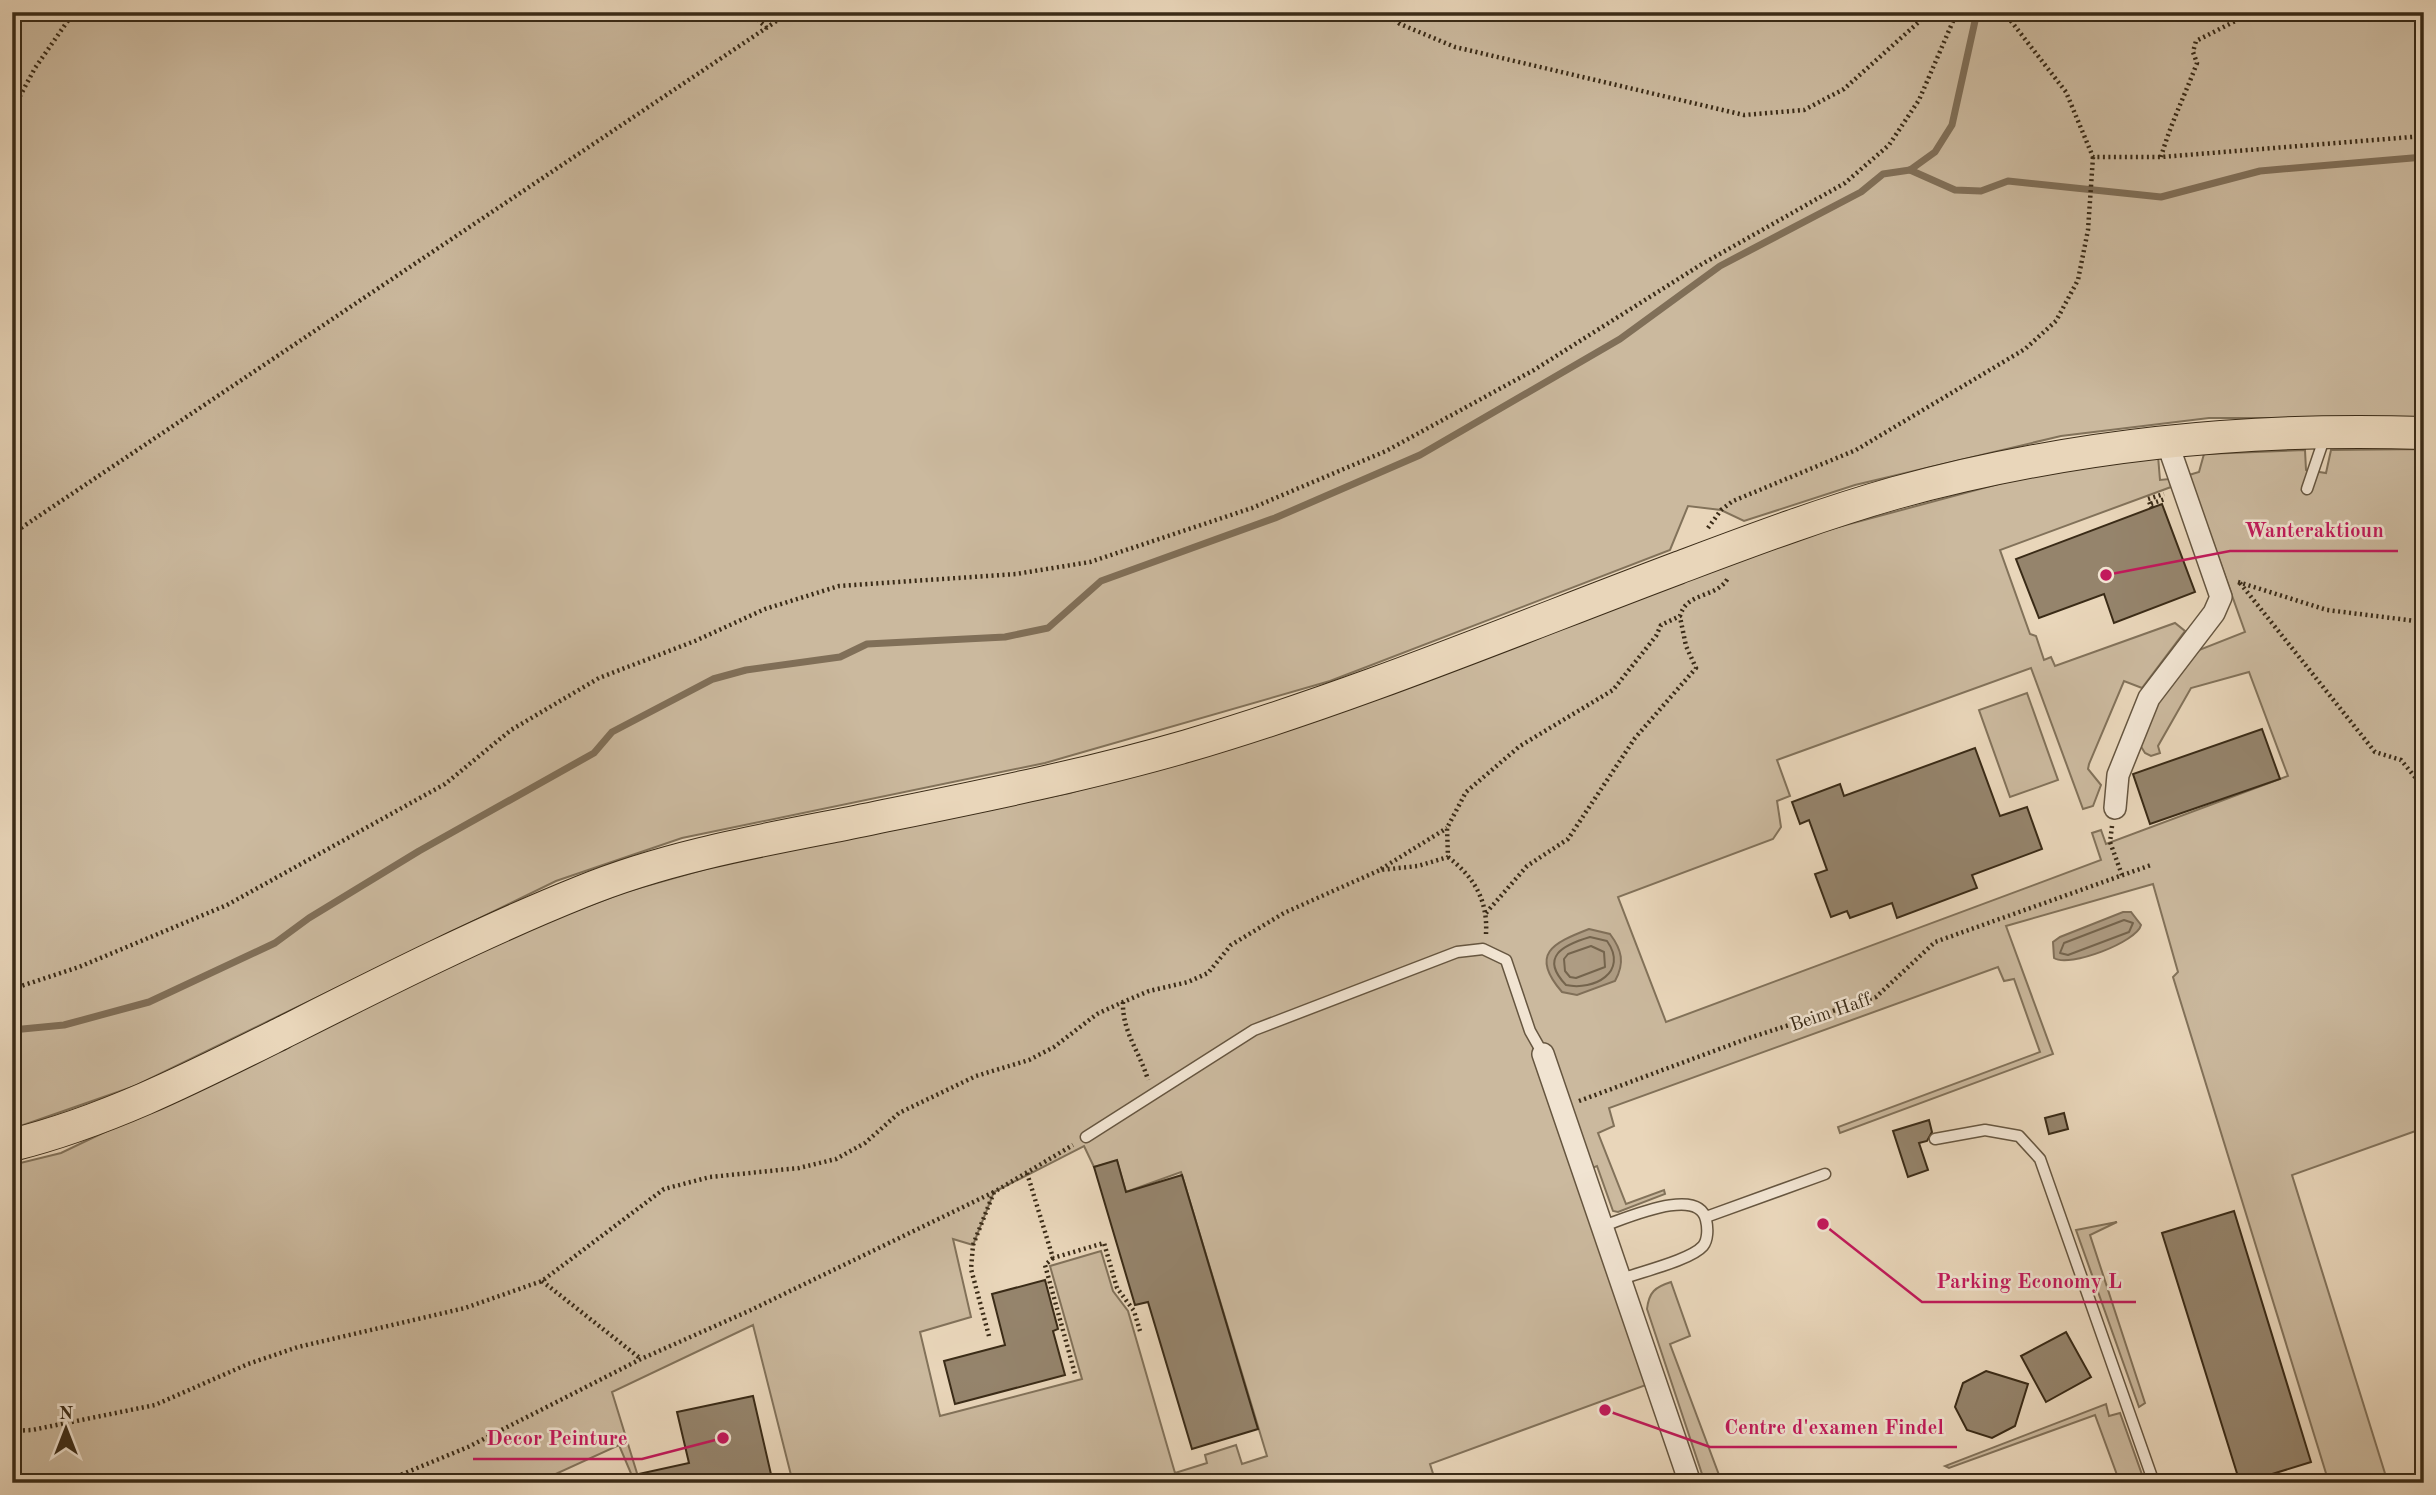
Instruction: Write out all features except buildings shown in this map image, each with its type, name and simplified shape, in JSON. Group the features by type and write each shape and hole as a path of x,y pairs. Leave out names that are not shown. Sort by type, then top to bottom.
{"main road":[{"path":"12,1145 46,1137 159,1095 468,939 589,889 687,856 1031,786 1187,746 1312,705 1715,554 1896,493 2048,457 2166,439 2326,430 2424,433"}],"street":[{"path":"2115,808 2118,775 2149,698 2214,613 2221,597 2166,439"},
{"path":"1543,1054 1690,1483"}],"lane":[{"path":"2307,489 2326,430"},
{"path":"1086,1137 1254,1030 1457,952 1483,949 1506,960 1530,1031 1543,1054"},
{"path":"1934,1139 1985,1130 2019,1136 2039,1158 2154,1483"},
{"path":"1706,1217 1825,1174"},
{"path":"1604,1226 1679,1203 1694,1204 1701,1208 1706,1217 1707,1233 1704,1245 1693,1253 1622,1279"}],"path":[{"path":"12,111 35,68 74,12"},
{"path":"748,12 767,28"},
{"path":"12,534 790,12"},
{"path":"1386,12 1400,24 1455,47 1744,115 1804,110 1844,89 1930,12"},
{"path":"12,989 79,967 227,905 446,784 511,730 599,678 695,641 765,609 839,586 1016,574 1090,562 1252,508 1387,451 1534,370 1702,264 1845,183 1889,145 1919,100 1956,12"},
{"path":"1448,857 1447,828 1466,792 1520,746 1613,690 1656,636 1661,625 1680,616 1689,600 1724,585 1731,573 1715,554 1708,528 1721,510 1733,501 1856,450 2025,349 2056,321 2078,280 2088,230 2093,157 2066,92 2004,12"},
{"path":"2161,157 2171,124 2179,111 2197,63 2193,52 2196,41 2253,12"},
{"path":"2093,157 2161,157 2424,136"},
{"path":"2150,504 2148,499 2167,493"},
{"path":"2215,580 2239,582 2327,610 2424,622"},
{"path":"2239,582 2375,752 2401,760 2424,788"},
{"path":"1486,913 1527,866 1568,839 1635,738 1696,668 1686,646 1680,616"},
{"path":"2115,808 2110,842 2122,875"},
{"path":"12,1431 32,1430 155,1405 248,1364 298,1347 465,1308 542,1281 664,1189 710,1177 799,1168 836,1159 865,1143 899,1113 976,1076 1029,1060 1054,1047 1097,1014 1149,991 1188,982 1208,973 1231,945 1284,913 1380,870 1447,828"},
{"path":"1448,857 1465,870 1478,889 1486,913 1483,949"},
{"path":"1380,870 1418,866 1448,857"},
{"name":"Beim Haff","path":"1562,1107 1749,1038 1875,997 1936,942 2151,865"},
{"path":"1123,1002 1125,1030 1143,1062 1152,1094"},
{"path":"381,1483 468,1447 641,1359 994,1192 1086,1137"},
{"path":"1027,1173 1053,1258"},
{"path":"989,1336 971,1269 973,1245 994,1192"},
{"path":"1075,1374 1045,1265 1053,1258 1104,1243 1117,1288 1134,1311 1140,1331"},
{"path":"542,1281 641,1359"}],"shaded area":[{"path":"12,12 2424,12 2424,418 2209,418 2061,436 1855,485 1744,521 1721,510 1688,506 1670,550 1330,681 1045,763 682,838 556,881 135,1086 12,1129"},
{"path":"2424,449 2424,1128 2292,1175 2388,1483 2329,1483 2173,977 2178,972 2153,884 2006,926 2053,1054 1840,1133 1838,1127 2040,1052 2014,979 2004,981 1998,967 1609,1108 1614,1126 1598,1133 1626,1204 1664,1190 1665,1194 1618,1212 1613,1211 1597,1166 1584,1171 1657,1381 1430,1464 1436,1483 793,1483 753,1325 612,1392 640,1483 635,1483 619,1445 536,1483 12,1483 12,1165 61,1153 533,927 625,892 762,853 1070,793 1352,704 1812,534 2047,471 2158,456 2160,480 2169,479 2171,487 2000,550 2030,634 2036,636 2044,660 2051,657 2055,666 2175,623 2185,631 2142,688 2124,681 2089,764 2088,769 2101,785 2093,806 2083,809 2031,668 1777,760 1790,796 1777,801 1781,827 1773,839 1618,897 1666,1022 2101,860 2092,833 2101,830 2106,844 2288,776 2249,672 2191,688 2158,746 2160,753 2151,756 2145,753 2140,745 2155,707 2199,650 2245,632 2189,475 2199,472 2204,454 2305,450 2306,470 2326,473 2331,450","holes":["1084,1146 1094,1167 1117,1161 1126,1192 1181,1172 1267,1456 1242,1464 1236,1445 1205,1455 1207,1463 1175,1473 1128,1311 1113,1291 1101,1251 1050,1266 1082,1379 940,1416 920,1332 971,1317 953,1239 973,1245 994,1192"]},
{"path":"2027,693 2058,780 2010,797 1979,710"},
{"path":"2117,1222 2090,1235 2145,1403 2139,1407 2076,1230"},
{"path":"1671,1282 1690,1336 1670,1344 1722,1483 1705,1483 1647,1309 1649,1298 1654,1291"},
{"path":"2106,1404 2109,1416 2120,1413 2145,1483 2120,1483 2095,1415 1949,1468 1945,1466"}],"water":[{"path":"2123,912 2131,912 2141,925 2128,939 2087,956 2062,960 2054,958 2053,942 2060,937"},
{"path":"1589,929 1610,934 1614,940 1621,957 1615,981 1577,995 1562,992 1547,968 1550,952 1565,939"}],"waterway":[{"path":"12,1030 64,1025 149,1002 275,943 309,918 419,851 594,753 612,732 713,679 746,670 840,657 867,644 1005,637 1048,628 1101,581 1275,518 1420,455 1620,339 1720,266 1861,192 1883,174 1910,170 1935,152 1952,125 1977,12"},
{"path":"1910,170 1955,190 1981,191 2008,181 2161,197 2260,171 2424,157"}],"place":[{"name":"Wanteraktioun","path":"2106,575"},
{"name":"Parking Economy L","path":"1823,1224"},
{"name":"Centre d'examen Findel","path":"1605,1410"},
{"name":"Decor Peinture","path":"723,1438"}]}
